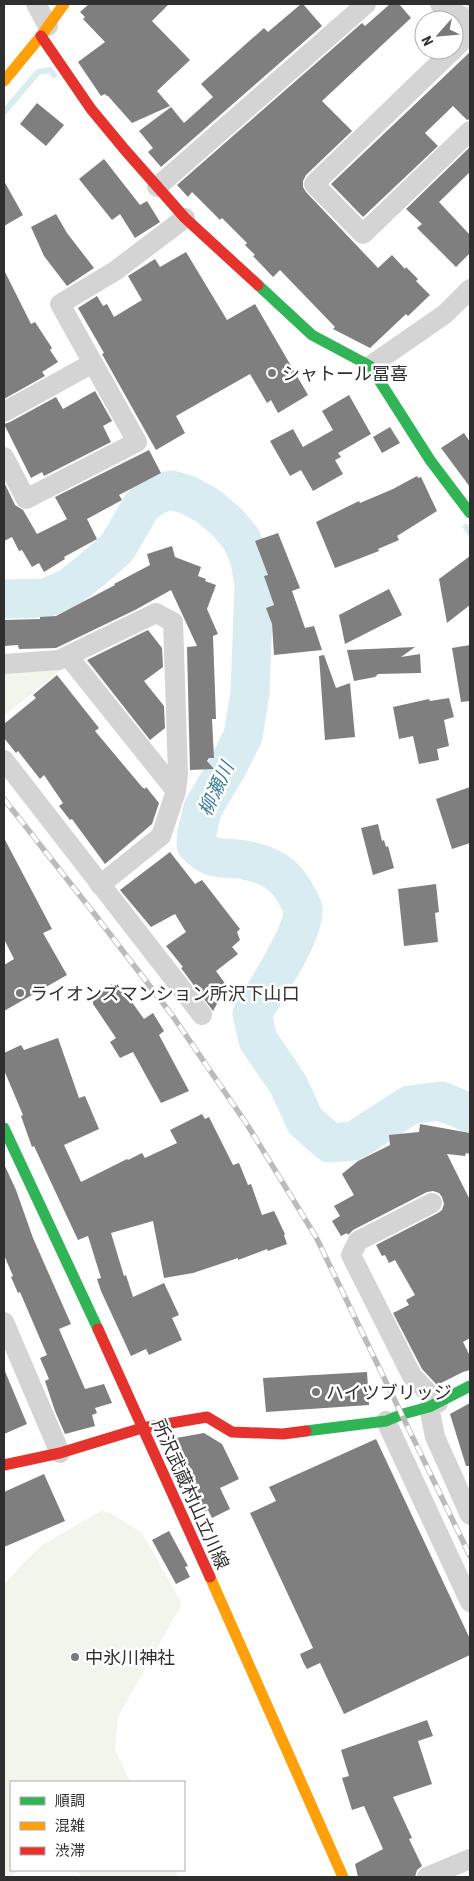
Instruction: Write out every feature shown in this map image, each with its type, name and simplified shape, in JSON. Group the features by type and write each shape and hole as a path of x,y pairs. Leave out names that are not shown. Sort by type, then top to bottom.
{"street":[{"path":"36,4 45,31 91,109 157,188 185,218 312,335 370,366 430,460 470,513"},
{"path":"4,82 64,4"},
{"path":"157,188 366,4"},
{"path":"440,4 470,21"},
{"path":"442,60 314,184 363,234 470,131"},
{"path":"4,457 26,499 137,442 60,304 115,271 185,218"},
{"path":"370,366 444,314 470,289"},
{"path":"4,412 93,363"},
{"path":"4,664 59,660 156,613 173,622 178,774 176,791 161,836 100,884"},
{"path":"68,656 176,791"},
{"path":"4,760 202,1015"},
{"name":"所沢武蔵村山立川線","path":"4,1128 67,1260 343,1877"},
{"path":"432,1203 358,1241 351,1255 412,1376 434,1405 435,1437 470,1515"},
{"path":"4,1322 60,1453"},
{"path":"4,1465 60,1453 142,1428 206,1417 232,1432 283,1434 386,1421 434,1405 470,1386"},
{"path":"386,1421 470,1602"},
{"path":"427,1877 470,1859"}],"shaded area":[{"path":"62,669 4,716 4,671"},
{"name":"中氷川神社","path":"101,1511 112,1514 142,1533 182,1604 118,1717 115,1749 130,1781 10,1781 10,1871 18,1871 9,1877 4,1877 4,1585 27,1559 44,1544"},
{"path":"77,1871 176,1871 179,1877 82,1877"}],"building":[{"path":"89,4 169,4 152,21 190,60 157,91 170,106 132,123 108,96 105,94 101,96 78,62 105,42 83,19 85,17 80,12"},
{"path":"301,4 322,26 161,167 148,152 153,148 139,131 171,107 184,123 213,97 201,84 264,28 268,32"},
{"path":"390,4 399,4 411,18 322,101 352,131 306,175 303,181 303,187 306,192 378,268 392,255 418,279 416,281 430,295 408,316 406,314 370,348 333,329 335,327 280,270 273,277 253,256 255,255 245,245 247,243 222,218 220,220 192,192 188,197 177,185 362,23 365,26"},
{"path":"470,52 470,119 467,120 453,106 425,133 438,146 363,217 331,184 462,60 464,60"},
{"path":"37,103 64,125 46,146 20,124"},
{"path":"470,147 470,172 439,202 470,235 470,253 456,267 417,228 422,224 406,209"},
{"path":"104,159 140,205 147,201 160,222 135,238 120,214 112,220 79,179"},
{"path":"4,181 23,215 4,226"},
{"path":"56,214 67,233 94,268 67,286 44,256 31,227"},
{"path":"186,252 227,320 255,304 308,395 278,413 271,400 267,403 250,374 176,416 185,433 156,450 78,308 97,296 103,306 107,304 114,317 142,300 128,276 155,259 160,267"},
{"path":"4,270 31,324 35,322 52,348 50,350 58,362 42,372 45,376 4,399"},
{"path":"95,391 112,421 103,426 111,442 44,476 42,472 31,478 4,424 56,397 63,409"},
{"path":"349,395 371,434 338,453 341,457 335,460 343,474 313,491 301,470 290,476 270,441 293,429 303,447 333,430 322,411"},
{"path":"390,427 400,443 382,453 373,437"},
{"path":"464,433 470,442 470,487 441,448"},
{"path":"149,450 161,473 119,495 122,500 87,519 97,539 64,557 65,559 44,572 39,563 32,567 22,550 19,551 12,537 4,541 4,482 15,505 23,510 37,534 67,519 55,497"},
{"path":"417,476 418,478 421,477 437,511 397,536 399,540 378,549 379,551 335,568 316,522 359,501 360,503 393,489"},
{"path":"278,533 300,588 292,591 305,628 314,626 322,650 274,655 272,624 266,608 274,605 264,576 268,575 255,541"},
{"path":"172,546 175,557 201,567 198,576 216,585 207,609 218,634 213,636 216,719 212,719 214,758 209,758 207,761 214,769 190,770 187,647 197,646 171,590 135,610 56,648 19,649 18,645 4,646 4,620 40,619 40,617 56,616 150,565 147,554"},
{"path":"470,556 470,605 447,623 439,579"},
{"path":"389,589 402,615 345,644 339,615"},
{"path":"148,630 162,648 163,667 144,681 164,706 165,728 150,740 87,660"},
{"path":"470,645 470,701 461,702 452,648"},
{"path":"415,647 401,657 420,654 421,673 378,674 375,677 354,681 347,650"},
{"path":"324,655 336,688 350,683 355,737 325,740 319,656"},
{"path":"57,675 99,728 95,731 142,787 145,789 146,787 159,803 152,824 105,864 72,819 70,820 59,806 63,803 44,775 40,779 18,751 16,753 4,738 4,724 36,698 33,695"},
{"path":"449,698 454,717 444,720 449,746 437,749 439,760 419,764 413,736 399,739 393,707 429,699 430,701"},
{"path":"470,787 470,843 452,849 436,799"},
{"path":"378,824 382,841 384,840 386,847 388,846 394,868 373,875 361,828"},
{"path":"4,838 52,929 43,933 67,975 4,1011 4,965 14,959 4,939"},
{"path":"170,852 195,884 202,880 240,929 237,932 240,940 232,947 238,954 216,971 227,986 213,1011 166,946 186,932 175,914 151,927 120,890"},
{"path":"436,884 439,912 435,913 438,942 404,946 398,889"},
{"path":"112,984 114,988 119,984 144,1019 153,1013 164,1031 159,1035 189,1091 161,1103 133,1052 120,1058 110,1042 116,1038 93,1004 93,998"},
{"path":"58,1038 79,1098 85,1096 99,1129 64,1145 81,1182 127,1159 142,1153 145,1158 177,1143 170,1130 202,1114 205,1119 209,1117 233,1165 239,1163 248,1185 251,1184 262,1215 274,1211 285,1234 287,1244 268,1251 267,1249 238,1260 238,1258 193,1273 164,1278 153,1221 111,1233 124,1276 126,1275 133,1297 164,1283 179,1315 172,1318 182,1340 149,1355 146,1349 131,1356 101,1291 97,1279 101,1278 88,1236 78,1240 34,1146 32,1147 21,1116 23,1115 4,1070 4,1053 21,1045 24,1050"},
{"path":"420,1124 470,1133 470,1154 466,1153 465,1156 447,1154 470,1200 470,1338 463,1342 470,1356 470,1370 437,1385 422,1369 393,1313 409,1305 406,1300 415,1295 395,1260 389,1263 385,1255 382,1256 376,1245 438,1213 442,1210 444,1204 442,1197 439,1193 433,1191 427,1192 353,1230 348,1235 347,1233 341,1236 332,1221 340,1216 334,1206 354,1195 342,1174 358,1161 390,1145 389,1135 419,1132"},
{"path":"4,1164 16,1190 33,1238 71,1324 59,1329 85,1389 104,1384 112,1403 95,1408 97,1413 92,1415 95,1426 65,1434 55,1411 45,1381 49,1379 40,1358 47,1355 20,1292 18,1293 11,1277 13,1276 4,1255"},
{"path":"4,1369 27,1424 4,1434"},
{"name":"ハイツブリッジ","path":"367,1372 369,1405 266,1412 263,1378"},
{"path":"470,1403 470,1466 466,1466 450,1414"},
{"path":"204,1433 222,1444 239,1479 220,1488 230,1509 212,1518 208,1510 200,1514 165,1440"},
{"path":"376,1439 470,1639 470,1655 344,1714 320,1663 307,1669 303,1662 300,1654 313,1648 250,1513 276,1501 269,1487"},
{"path":"44,1474 65,1521 4,1547 4,1492"},
{"path":"169,1531 188,1566 185,1567 190,1577 176,1584 152,1540"},
{"path":"427,1720 433,1736 418,1741 432,1784 393,1797 412,1838 409,1839 422,1866 417,1870 415,1877 358,1877 355,1864 383,1849 364,1806 352,1810 342,1778 349,1776 341,1750"}],"waterway":[{"path":"4,112 38,72 50,70 54,75"},
{"name":"柳瀬川","path":"4,599 46,598 69,588 117,548 142,505 156,495 171,490 188,495 208,506 228,523 242,540 250,561 254,585 250,693 243,736 203,808 196,844 207,854 219,858 254,862 277,872 293,890 303,910 297,935 252,1014 258,1040 288,1084 305,1121 330,1143 354,1141 410,1105 441,1101 470,1113"},
{"path":"466,527 470,533"}],"railway":[{"path":"4,799 172,1015 248,1126 316,1237 470,1556"}],"traffic: fast":[{"path":"258,285 312,335 370,366 430,460 470,513"},
{"path":"4,1128 98,1329"},
{"path":"306,1431 386,1421 429,1407 470,1386"}],"traffic: slow":[{"path":"4,81 41,36 64,4"},
{"path":"210,1577 343,1877"}],"traffic: jam":[{"path":"41,36 91,109 125,150 185,218 258,285"},
{"path":"98,1329 210,1577"},
{"path":"4,1465 60,1453 142,1428 207,1417 232,1432 283,1434 306,1431"}],"place":[{"name":"シャトール冨喜","path":"272,373"},
{"name":"ライオンズマンション所沢下山口","path":"20,993"},
{"name":"ハイツブリッジ","path":"316,1392"},
{"name":"中氷川神社","path":"75,1657"}]}
